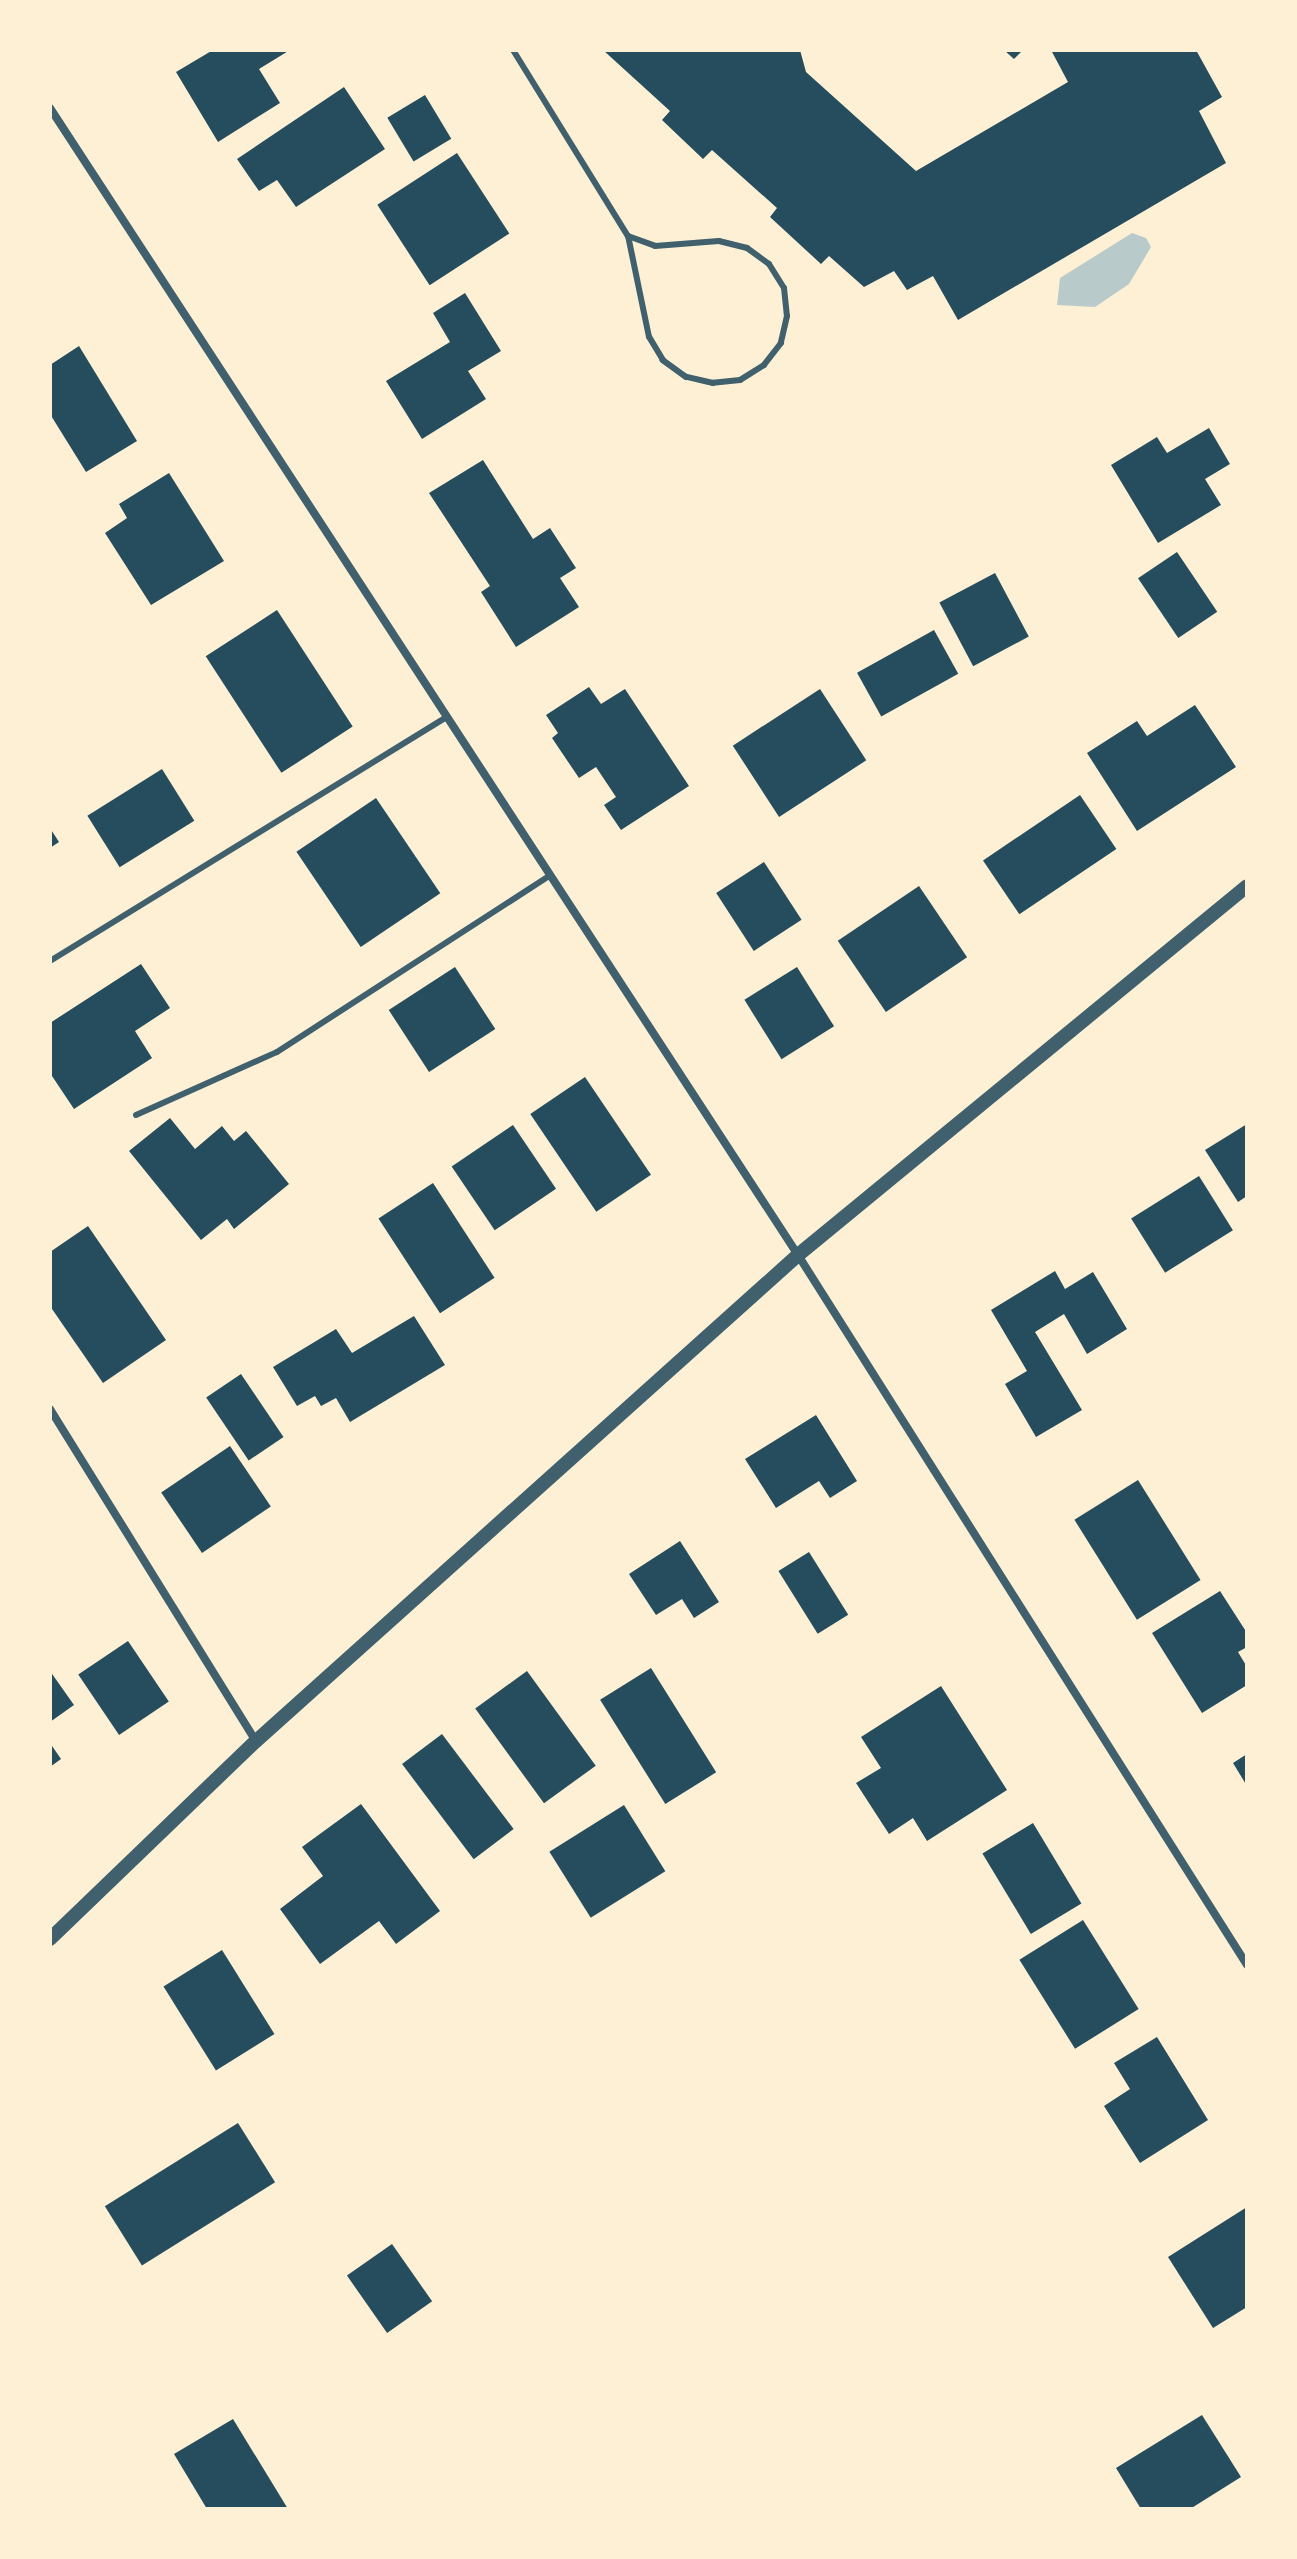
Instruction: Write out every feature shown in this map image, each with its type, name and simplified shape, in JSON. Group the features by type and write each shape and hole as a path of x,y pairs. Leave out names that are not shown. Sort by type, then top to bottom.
{"street":[{"path":"50,108 798,1255 1247,1965"},
{"path":"50,1939 256,1741 798,1255 1247,886"},
{"path":"50,1409 256,1741"}],"lane":[{"path":"513,50 628,236 649,337 663,360 686,377 713,383 740,380 764,365 781,343 787,316 784,288 769,264 747,248 719,241 655,246 628,236"},
{"path":"50,961 445,718"},
{"path":"136,1115 277,1052 549,876"}],"shaded area":[{"path":"1132,233 1146,238 1151,247 1129,284 1095,307 1057,305 1060,278"}],"building":[{"path":"213,50 290,50 259,69 280,103 218,142 176,72"},
{"path":"603,50 800,50 806,72 916,171 1068,82 1051,50 1196,50 1222,97 1199,111 1226,163 958,320 933,276 907,290 894,271 864,287 829,256 821,264 770,217 777,208 712,150 703,159 662,120 670,111"},
{"path":"1004,50 1023,50 1014,59"},
{"path":"344,87 385,149 296,207 277,180 259,191 237,159"},
{"path":"425,95 451,139 414,161 387,118"},
{"path":"457,153 509,234 430,285 377,205"},
{"path":"465,293 501,351 468,371 486,399 422,439 386,381 450,342 433,313"},
{"path":"79,346 137,441 86,472 50,414 50,365"},
{"path":"1209,428 1230,464 1205,479 1221,505 1158,543 1111,465 1157,437 1167,453"},
{"path":"483,460 533,539 550,528 576,568 560,578 579,607 516,647 481,592 490,586 429,493"},
{"path":"169,473 224,561 151,605 105,533 127,518 119,504"},
{"path":"1177,552 1217,612 1178,638 1138,578"},
{"path":"995,573 1029,637 973,666 939,603"},
{"path":"277,610 353,727 281,773 206,656"},
{"path":"934,630 958,674 881,716 857,673"},
{"path":"589,687 601,704 625,689 689,786 621,830 604,805 616,797 596,767 579,778 552,738 558,733 546,715"},
{"path":"820,689 866,760 779,817 733,746"},
{"path":"1195,705 1236,767 1137,831 1087,753 1137,721 1147,736"},
{"path":"162,769 194,821 120,867 87,816"},
{"path":"1080,795 1116,849 1019,914 983,860"},
{"path":"376,798 440,893 361,947 296,852"},
{"path":"50,828 59,842 50,848"},
{"path":"764,862 802,920 754,951 716,893"},
{"path":"919,886 967,957 886,1012 838,941"},
{"path":"141,964 170,1008 135,1031 152,1058 74,1109 50,1073 50,1023"},
{"path":"455,967 495,1029 429,1072 389,1010"},
{"path":"797,967 834,1026 782,1059 744,1000"},
{"path":"585,1077 651,1175 596,1212 530,1114"},
{"path":"170,1118 195,1149 222,1126 234,1141 246,1131 289,1184 234,1229 227,1219 201,1240 129,1151"},
{"path":"1247,1124 1247,1196 1238,1202 1205,1150"},
{"path":"513,1125 556,1189 495,1230 452,1166"},
{"path":"1199,1176 1233,1230 1165,1273 1131,1218"},
{"path":"433,1183 495,1278 440,1313 378,1218"},
{"path":"88,1226 166,1340 103,1383 50,1306 50,1252"},
{"path":"1055,1271 1065,1289 1093,1272 1127,1329 1087,1354 1064,1314 1035,1332 1082,1410 1036,1437 1005,1384 1027,1371 991,1310"},
{"path":"414,1316 445,1365 350,1422 336,1398 321,1406 315,1396 297,1406 273,1367 336,1329 352,1353"},
{"path":"241,1374 283,1437 249,1460 206,1397"},
{"path":"816,1415 857,1481 830,1498 819,1481 776,1508 745,1459"},
{"path":"230,1446 271,1507 202,1553 161,1492"},
{"path":"1138,1480 1201,1580 1137,1620 1074,1520"},
{"path":"680,1541 719,1602 694,1618 682,1599 656,1615 629,1574"},
{"path":"809,1552 848,1615 818,1634 778,1571"},
{"path":"1220,1591 1247,1633 1247,1647 1238,1652 1247,1667 1247,1685 1202,1713 1152,1633"},
{"path":"128,1641 169,1702 119,1735 78,1675"},
{"path":"651,1668 716,1772 665,1804 600,1700"},
{"path":"50,1671 74,1705 50,1722"},
{"path":"527,1671 596,1766 544,1803 475,1709"},
{"path":"941,1686 1007,1790 927,1841 913,1818 889,1834 856,1783 881,1768 861,1737"},
{"path":"442,1734 514,1829 474,1859 402,1764"},
{"path":"50,1743 61,1759 50,1767"},
{"path":"1247,1754 1247,1786 1233,1763"},
{"path":"361,1804 440,1911 396,1944 379,1921 320,1964 280,1909 323,1876 302,1847"},
{"path":"624,1805 665,1871 591,1918 549,1852"},
{"path":"1033,1823 1081,1904 1031,1934 982,1853"},
{"path":"1083,1920 1139,2009 1075,2049 1019,1960"},
{"path":"222,1950 274,2034 216,2071 163,1987"},
{"path":"1157,2037 1208,2120 1140,2163 1104,2106 1130,2089 1114,2063"},
{"path":"238,2123 275,2182 142,2266 105,2206"},
{"path":"1247,2207 1247,2307 1213,2328 1168,2257"},
{"path":"392,2244 432,2301 387,2333 347,2276"},
{"path":"1202,2415 1241,2477 1190,2509 1141,2509 1116,2468"},
{"path":"233,2419 288,2509 207,2509 174,2454"}]}
